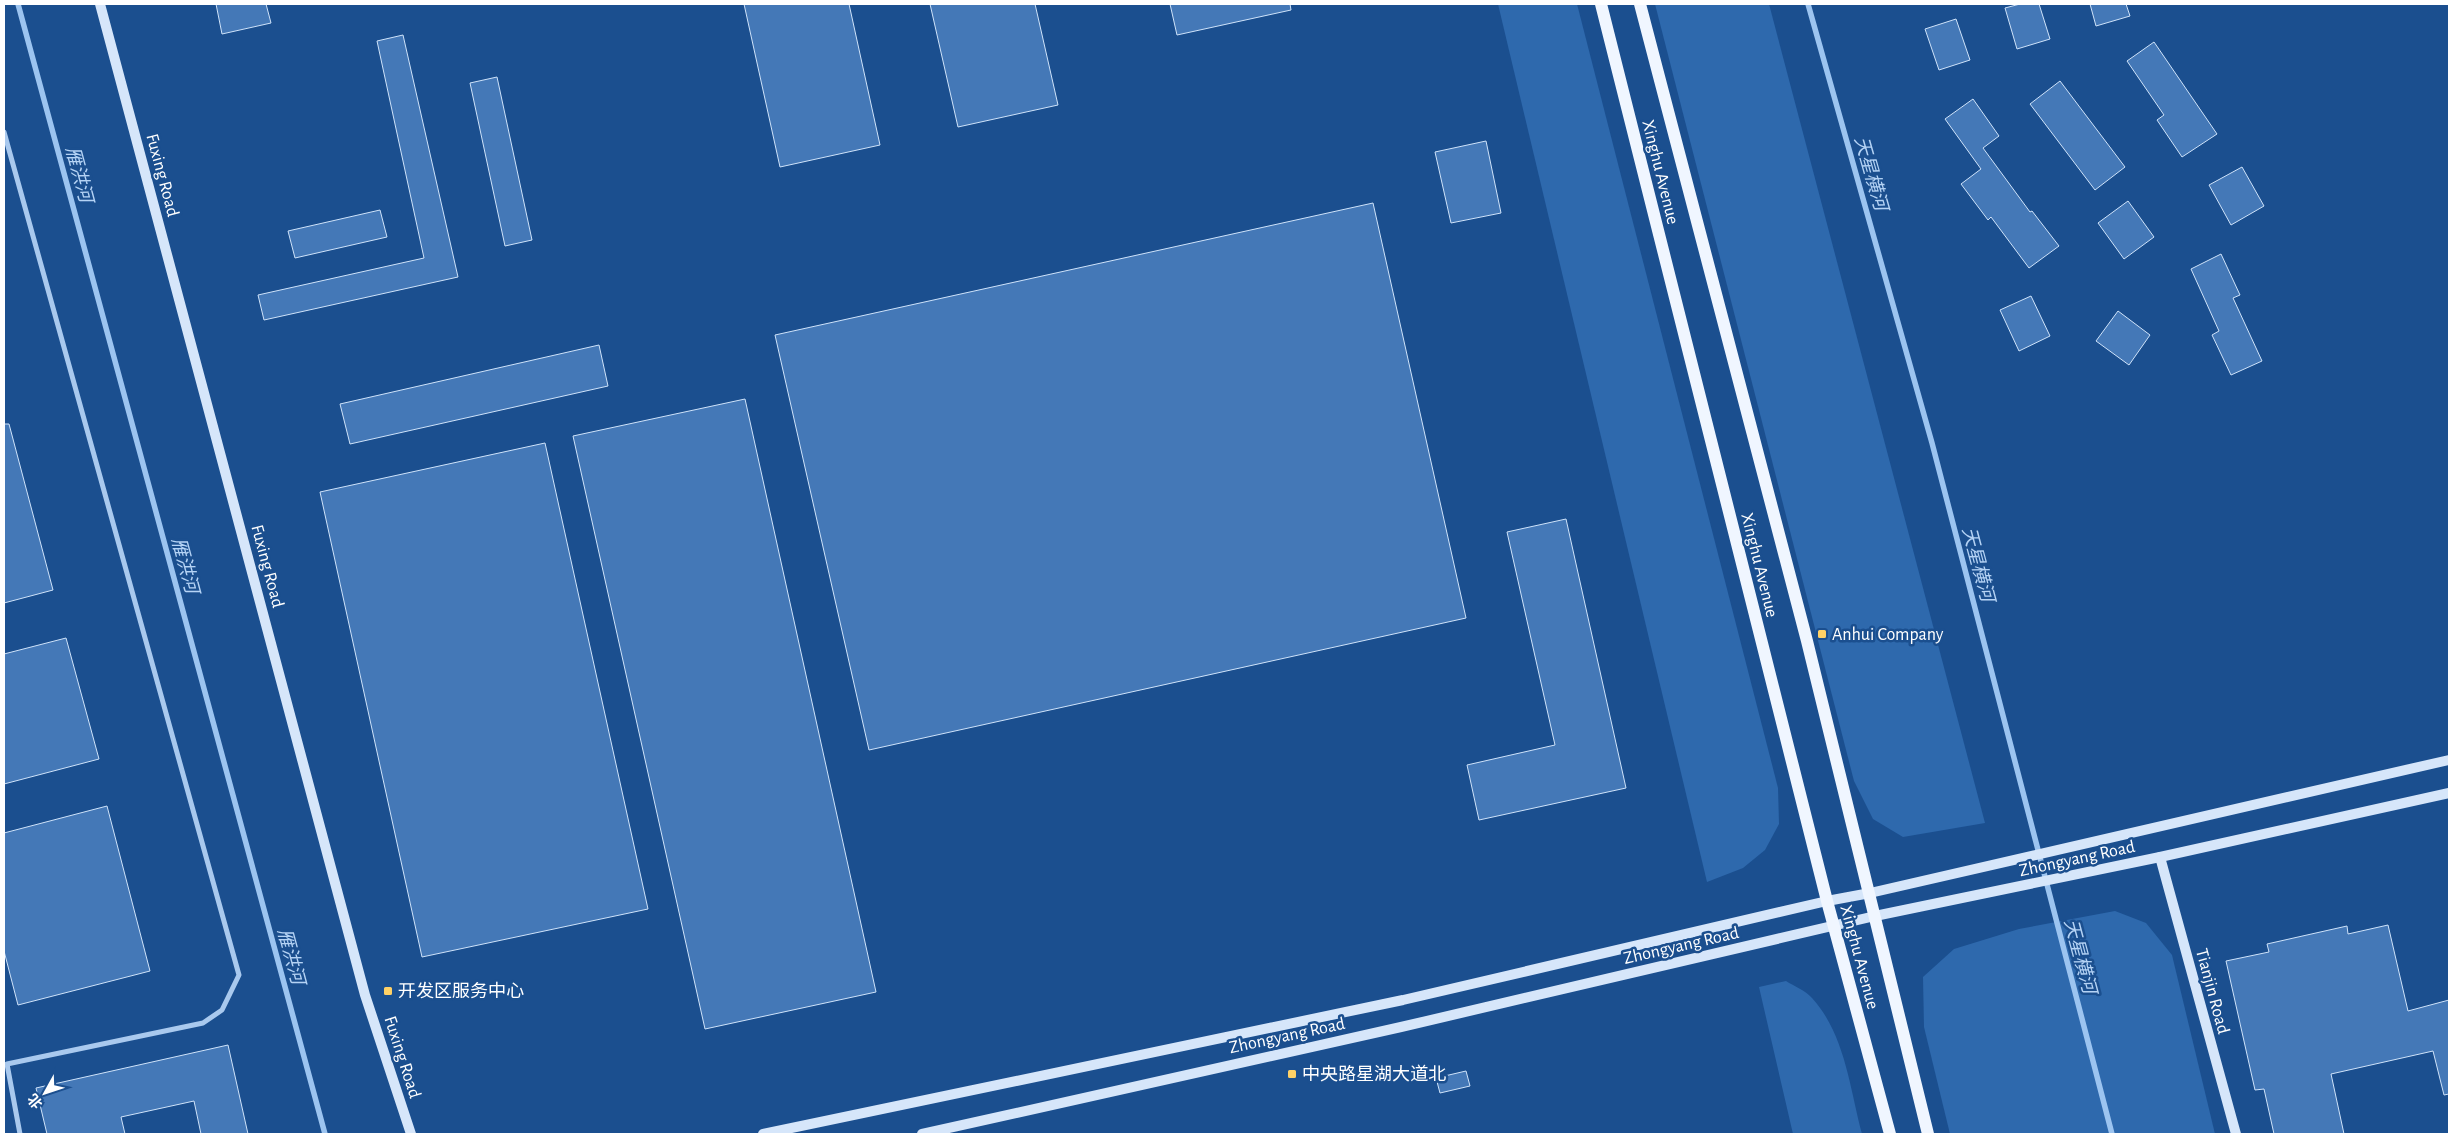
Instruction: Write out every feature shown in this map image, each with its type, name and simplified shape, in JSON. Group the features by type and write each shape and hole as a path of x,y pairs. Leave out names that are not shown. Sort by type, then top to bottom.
{"main road":[{"name":"Xinghu Avenue","path":"1601,4 1833,925 1890,1134"},
{"name":"Xinghu Avenue","path":"1640,4 1807,641 1928,1134"}],"street":[{"name":"Fuxing Road","path":"100,4 365,995 411,1134"},
{"path":"4,132 239,975 222,1010 203,1022 7,1064 20,1134"},
{"name":"Zhongyang Road","path":"764,1134 1403,1000 1827,901 1870,894 1992,864 2449,760"},
{"name":"Zhongyang Road","path":"922,1134 1401,1027 1833,925 2160,857 2449,793"},
{"name":"Tianjin Road","path":"2160,857 2236,1134"}],"shaded area":[{"path":"1498,4 1577,4 1778,788 1779,824 1765,850 1743,868 1707,882"},
{"path":"1655,4 1769,4 1985,823 1903,837 1873,819 1854,781"},
{"path":"2115,911 2146,923 2172,955 2215,1134 1950,1134 1924,1027 1923,977 1954,949 2019,929"},
{"path":"1786,981 1812,998 1832,1028 1845,1063 1862,1134 1793,1134 1759,987"}],"building":[{"path":"216,4 266,4 271,23 222,34"},
{"path":"744,4 849,4 880,145 780,167"},
{"path":"930,4 1035,4 1058,105 958,127"},
{"path":"1170,4 1290,4 1291,10 1177,35"},
{"path":"2020,4 2039,4 2050,39 2017,49 2005,8"},
{"path":"2090,4 2126,4 2130,16 2096,26"},
{"path":"1956,19 1970,60 1939,70 1925,29"},
{"path":"403,35 458,277 264,320 258,295 424,258 377,41"},
{"path":"2154,42 2217,134 2182,157 2157,120 2164,115 2127,61"},
{"path":"497,77 532,240 505,246 470,83"},
{"path":"2060,81 2125,167 2095,190 2030,104"},
{"path":"1973,99 1999,136 1983,148 2030,212 2032,211 2059,246 2029,268 1991,217 1988,220 1961,184 1981,169 1945,119"},
{"path":"1486,141 1501,213 1451,223 1435,152"},
{"path":"2242,167 2264,206 2231,225 2209,185"},
{"path":"2128,201 2154,237 2124,259 2098,223"},
{"path":"1373,203 1466,618 869,750 775,335"},
{"path":"380,210 387,237 295,258 288,231"},
{"path":"2221,254 2240,295 2233,298 2262,361 2231,375 2212,335 2219,331 2191,269"},
{"path":"2031,296 2050,336 2019,351 2000,310"},
{"path":"2118,311 2150,335 2129,365 2096,341"},
{"path":"599,345 608,386 350,444 340,404"},
{"path":"745,399 876,992 705,1029 573,436"},
{"path":"4,424 9,424 53,590 4,603"},
{"path":"545,443 648,909 422,957 320,492"},
{"path":"1566,519 1626,788 1479,820 1467,765 1555,745 1507,532"},
{"path":"66,638 99,759 4,784 4,654"},
{"path":"107,806 150,971 18,1005 4,951 4,833"},
{"path":"2388,925 2408,1011 2449,1000 2449,1094 2444,1095 2433,1051 2331,1074 2344,1134 2274,1134 2264,1089 2255,1090 2226,961 2269,952 2267,944 2347,926 2348,934"},
{"path":"228,1045 248,1134 201,1134 194,1101 121,1117 125,1134 47,1134 36,1088"},
{"path":"1466,1071 1470,1086 1440,1093 1436,1078"}],"waterway":[{"name":"雁洪河","path":"18,4 325,1134"},
{"name":"天星横河","path":"1808,4 1932,443 2112,1134"}],"place":[{"name":"Anhui Company","path":"1822,634"},
{"name":"开发区服务中心","path":"388,991"},
{"name":"中央路星湖大道北","path":"1292,1074"}]}
